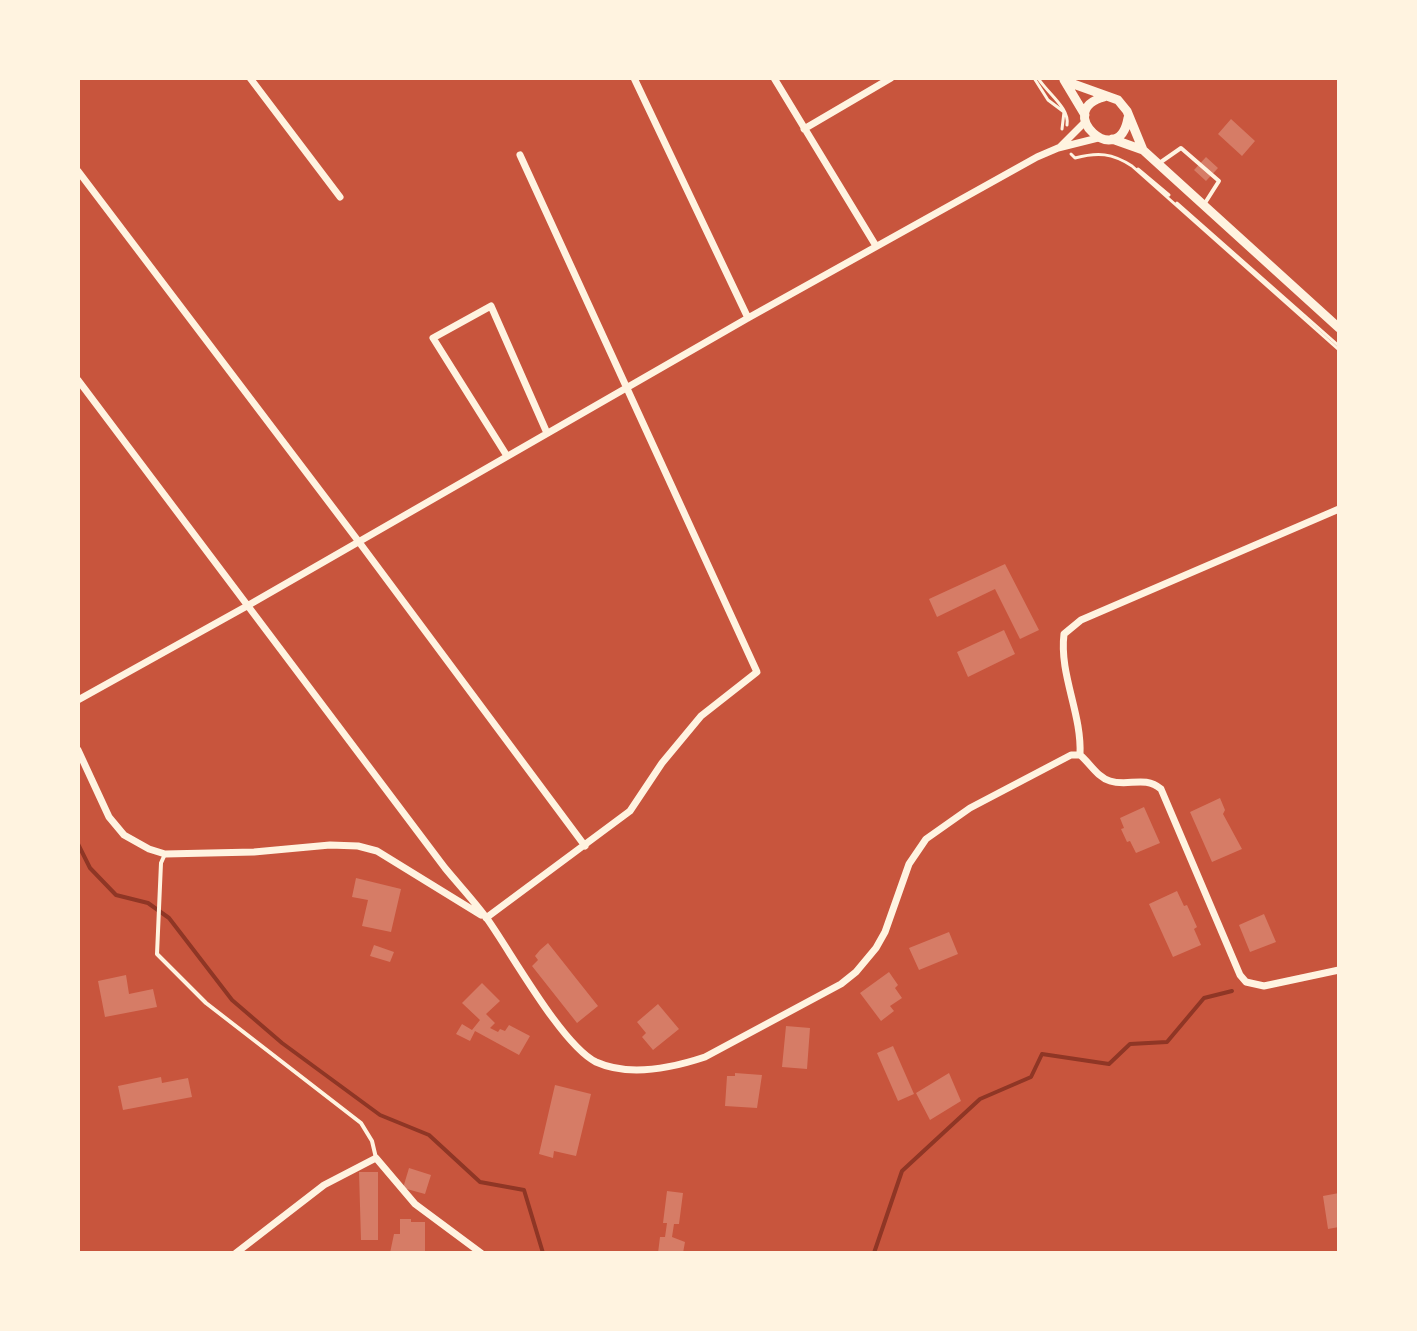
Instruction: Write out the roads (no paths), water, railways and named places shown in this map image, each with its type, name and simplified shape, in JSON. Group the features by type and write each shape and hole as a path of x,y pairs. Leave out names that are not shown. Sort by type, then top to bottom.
{"street":[{"path":"250,78 340,197"},
{"path":"634,78 748,318"},
{"path":"774,78 876,246"},
{"path":"804,129 891,78"},
{"path":"1063,80 1124,105 1143,150 1339,328"},
{"path":"1063,80 1092,135 1098,138"},
{"path":"1065,145 1085,119 1092,103 1104,97"},
{"path":"1112,139 1124,132 1128,118"},
{"path":"78,700 627,386 1037,157 1065,145 1098,138 1112,139 1143,150"},
{"path":"486,918 630,811 662,763 701,716 757,672 520,155"},
{"path":"78,171 585,846"},
{"path":"507,456 433,338 491,306 547,433"},
{"path":"78,380 445,868 486,918 559,1026 580,1050 594,1061 610,1067 658,1068 691,1062 821,996 866,962 885,932 909,864 926,839 970,808 1066,755 1080,755"},
{"path":"1339,509 1081,620 1064,634 1061,655 1078,720 1080,755 1112,782 1148,781 1161,789 1240,975 1246,982 1264,986 1339,970"},
{"path":"78,750 109,817 124,835 149,849 165,854 358,846 377,851 486,918"},
{"path":"236,1253 324,1185 376,1158 415,1204 481,1253"}],"lane":[{"path":"1158,164 1181,148 1219,181 1204,205"},
{"path":"165,854 161,863 157,954 206,1003 361,1123 372,1141 376,1158"}],"waterway":[{"path":"78,844 90,868 116,895 148,903 169,918 232,1000 282,1043 380,1115 429,1135 480,1182 524,1190 543,1253"},
{"path":"874,1253 902,1171 980,1099 1031,1077 1042,1054 1109,1064 1130,1044 1167,1042 1204,998 1232,991"}]}
